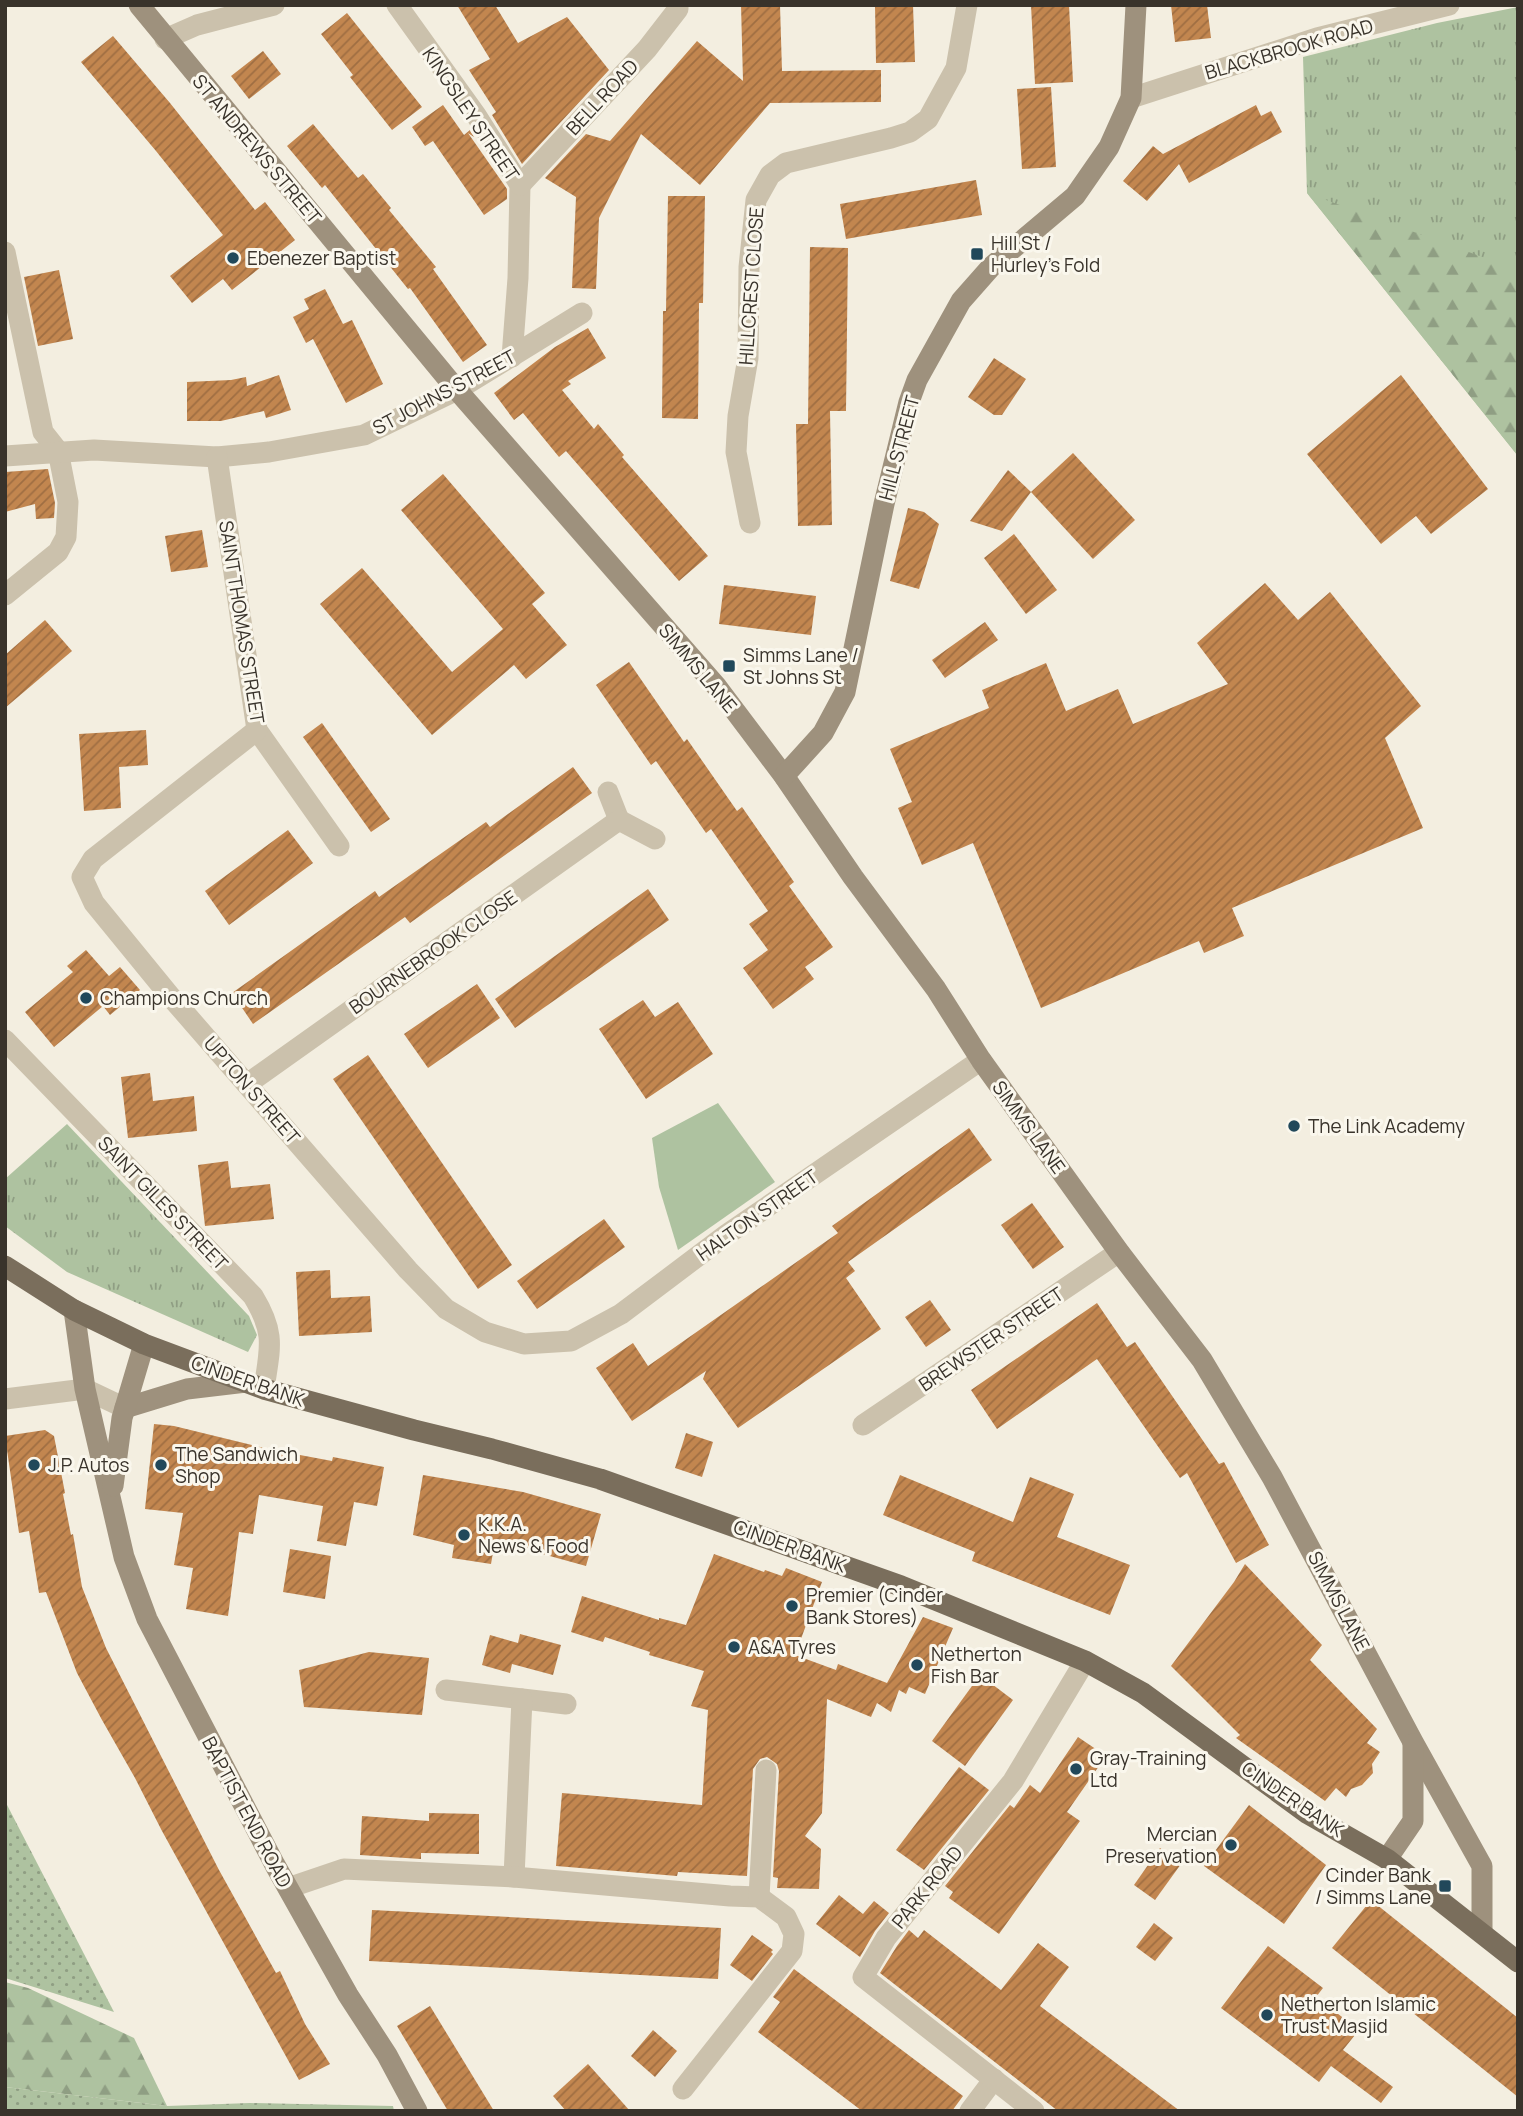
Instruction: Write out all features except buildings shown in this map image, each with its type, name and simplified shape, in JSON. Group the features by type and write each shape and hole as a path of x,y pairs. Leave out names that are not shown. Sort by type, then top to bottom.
{"main road":[{"name":"CINDER BANK","path":"5,1266 74,1310 144,1344 255,1386 600,1479 901,1586 1085,1661 1143,1693 1308,1814 1387,1859 1518,1962"}],"street":[{"name":"ST ANDREWS STREET","path":"139,5 457,390"},
{"path":"165,39 197,24 274,5"},
{"name":"KINGSLEY STREET","path":"397,5 476,115 520,185 518,278 512,356"},
{"name":"BELL ROAD","path":"520,185 647,49 678,9 678,5"},
{"name":"HILLCREST CLOSE","path":"750,523 736,452 738,416 748,358 749,267 756,200 770,175 786,163 891,138 910,132 929,119 956,68 967,5"},
{"name":"HILL STREET","path":"785,776 823,733 845,692 884,504 917,380 961,300 990,267 1075,196 1109,148 1131,98 1136,5"},
{"name":"BLACKBROOK ROAD","path":"1131,98 1317,38 1449,5"},
{"path":"5,252 43,432 58,451 68,502 66,537 58,552 5,595"},
{"name":"ST JOHNS STREET","path":"5,456 94,450 217,457 269,452 364,435 457,390 582,313"},
{"name":"SIMMS LANE","path":"457,390 717,687 785,776 853,877 936,989 981,1060 1119,1252 1202,1360 1272,1477 1482,1866 1482,1933"},
{"name":"SAINT THOMAS STREET","path":"217,457 257,730 339,846"},
{"name":"UPTON STREET","path":"257,730 93,859 82,877 94,903 170,996 408,1270 446,1308 485,1332 524,1344"},
{"path":"608,792 619,820 655,839"},
{"name":"BOURNEBROOK CLOSE","path":"247,1084 619,820"},
{"name":"SAINT GILES STREET","path":"5,1040 253,1296 266,1319 271,1346 255,1386"},
{"name":"HALTON STREET","path":"524,1344 571,1341 621,1314 726,1235 981,1060"},
{"name":"BREWSTER STREET","path":"863,1425 1119,1252"},
{"name":"BAPTIST END ROAD","path":"74,1310 85,1389 124,1557 147,1619 288,1888 348,1996 387,2055 418,2111"},
{"name":"BAPTIST END ROAD","path":"112,1498 125,1408 144,1344"},
{"path":"5,1399 85,1389 125,1408 187,1389 255,1386"},
{"name":"PARK ROAD","path":"1034,2111 863,1977 886,1937 1013,1781 1085,1661"},
{"path":"446,1690 566,1704"},
{"path":"514,1877 522,1699"},
{"path":"1387,1859 1413,1821 1413,1742"},
{"path":"759,1897 766,1770"},
{"path":"288,1888 344,1869 514,1877 759,1897 786,1917 794,1934 792,1951 683,2089"},
{"path":"970,2111 994,2079"}],"green space":[{"path":"1518,7 1518,456 1307,193 1303,57 1437,23"},
{"path":"1307,193 1518,270 1518,456"},
{"path":"718,1103 775,1182 678,1250 659,1187 652,1138"},
{"path":"67,1124 249,1316 257,1335 248,1352 67,1272 5,1226 5,1179"},
{"path":"5,1801 114,2012 5,1978"},
{"path":"5,1982 28,1988 134,2038 167,2106 5,2087"},
{"path":"5,2087 167,2106 250,2103 393,2106 394,2111 5,2111"}],"place":[{"name":"Hill St / Hurley's Fold","path":"977,254"},
{"name":"Ebenezer Baptist","path":"233,258"},
{"name":"Simms Lane / St Johns St","path":"729,666"},
{"name":"Champions Church","path":"86,998"},
{"name":"The Link Academy","path":"1294,1126"},
{"name":"J.P. Autos","path":"34,1465"},
{"name":"The Sandwich Shop","path":"161,1465"},
{"name":"K.K.A. News & Food","path":"464,1535"},
{"name":"Premier (Cinder Bank Stores)","path":"792,1606"},
{"name":"A&A Tyres","path":"734,1647"},
{"name":"Netherton Fish Bar","path":"917,1665"},
{"name":"Gray-Training Ltd","path":"1076,1769"},
{"name":"Mercian Preservation","path":"1231,1845"},
{"name":"Cinder Bank / Simms Lane","path":"1445,1886"},
{"name":"Netherton Islamic Trust Masjid","path":"1267,2015"}]}
